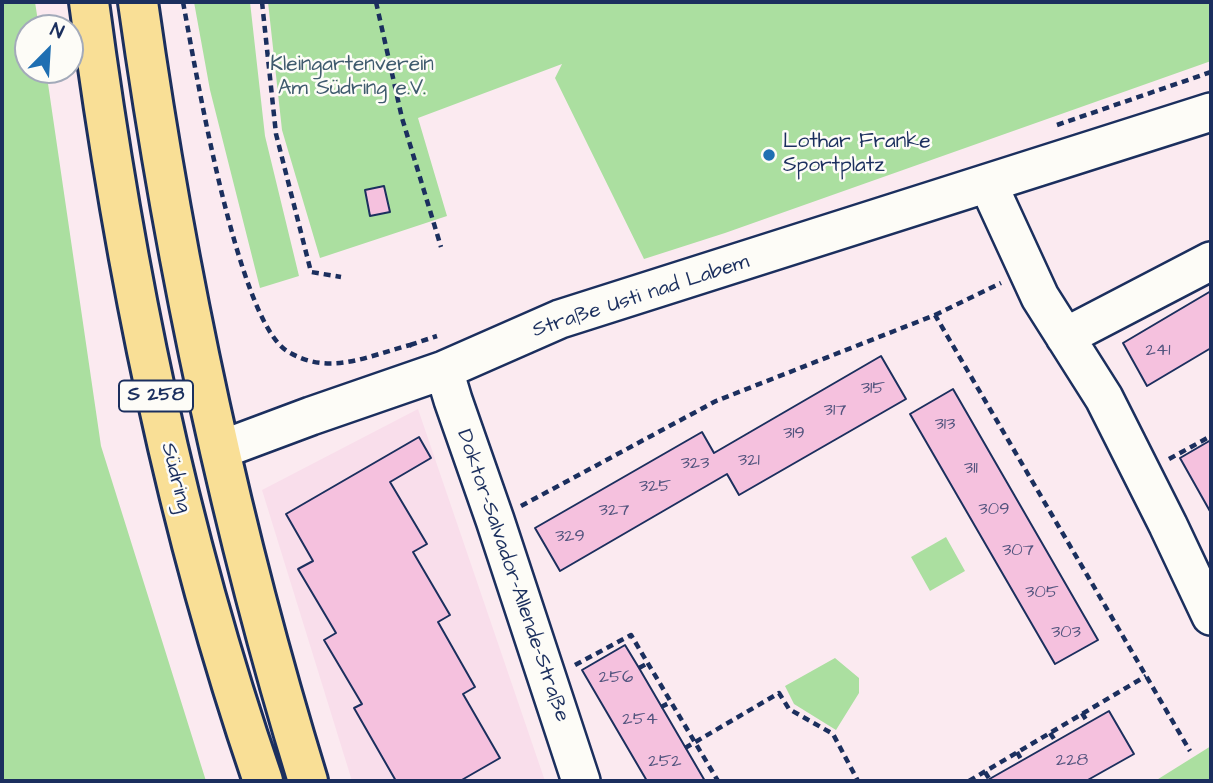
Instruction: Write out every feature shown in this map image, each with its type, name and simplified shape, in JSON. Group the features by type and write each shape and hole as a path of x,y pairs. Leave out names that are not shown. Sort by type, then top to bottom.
{"main road":[{"name":"Südring","path":"89,2 104,116 137,312 174,476 232,691 263,781"},
{"name":"S 258","path":"138,2 156,127 220,450 276,677 308,781"}],"street":[{"name":"Straße Usti nad Labem","path":"220,450 444,370 560,320 1211,112"},
{"path":"988,184 1040,297 1104,398 1211,616"},
{"path":"1065,337 1211,261"},
{"name":"Doktor-Salvador-Allende-Straße","path":"444,370 581,781"}],"path":[{"path":"183,2 199,90 235,243 249,291 266,328 288,352 310,361 341,365 410,345 444,370"},
{"path":"262,2 276,134 312,272 341,277"},
{"path":"376,2 402,118 441,247"},
{"path":"495,520 716,401 935,315 1027,271"},
{"path":"935,315 1190,751"},
{"path":"1142,474 1211,436"},
{"path":"547,680 631,635 718,781"},
{"path":"639,668 648,663"},
{"path":"969,781 1146,676"},
{"path":"685,748 779,693 789,709 833,734 858,781"},
{"path":"661,707 671,702"},
{"path":"1082,713 1088,723"},
{"path":"1050,733 1056,742"},
{"path":"1017,752 1022,761"},
{"path":"985,772 990,780"}],"shaded area":[{"path":"418,409 545,781 352,781 262,490"}],"green space":[{"path":"2,2 35,2 37,14 14,14 14,84 48,84 101,446 206,781 2,781"},
{"path":"194,2 250,2 265,136 299,276 260,288 210,90"},
{"name":"Lothar Franke Sportplatz","path":"268,2 1211,2 1211,61 725,233 644,259 555,78 562,64 418,118 447,216 320,258 282,130"},
{"path":"946,537 965,571 930,591 911,557"},
{"path":"835,658 859,678 859,693 836,730 794,704 785,686"},
{"path":"1211,746 1211,781 1155,781"}],"building":[{"path":"384,186 390,212 370,216 365,190"},
{"path":"1211,291 1211,348 1147,386 1123,343"},
{"path":"881,356 906,399 739,495 727,474 560,571 535,528 702,432 714,453"},
{"path":"953,389 1098,640 1055,664 910,414"},
{"path":"419,437 431,458 390,482 427,544 413,552 450,615 438,622 475,687 463,694 500,758 460,781 396,781 354,708 362,704 324,640 336,633 298,569 313,561 286,514"},
{"path":"1211,440 1211,513 1180,458"},
{"path":"625,645 705,781 647,781 582,670"},
{"path":"1109,711 1134,754 1086,781 986,781"}],"place":[{"name":"Lothar Franke Sportplatz","path":"769,155"}],"park label":[{"name":"Kleingartenverein Am Südring e.V.","path":"352,78"}]}
